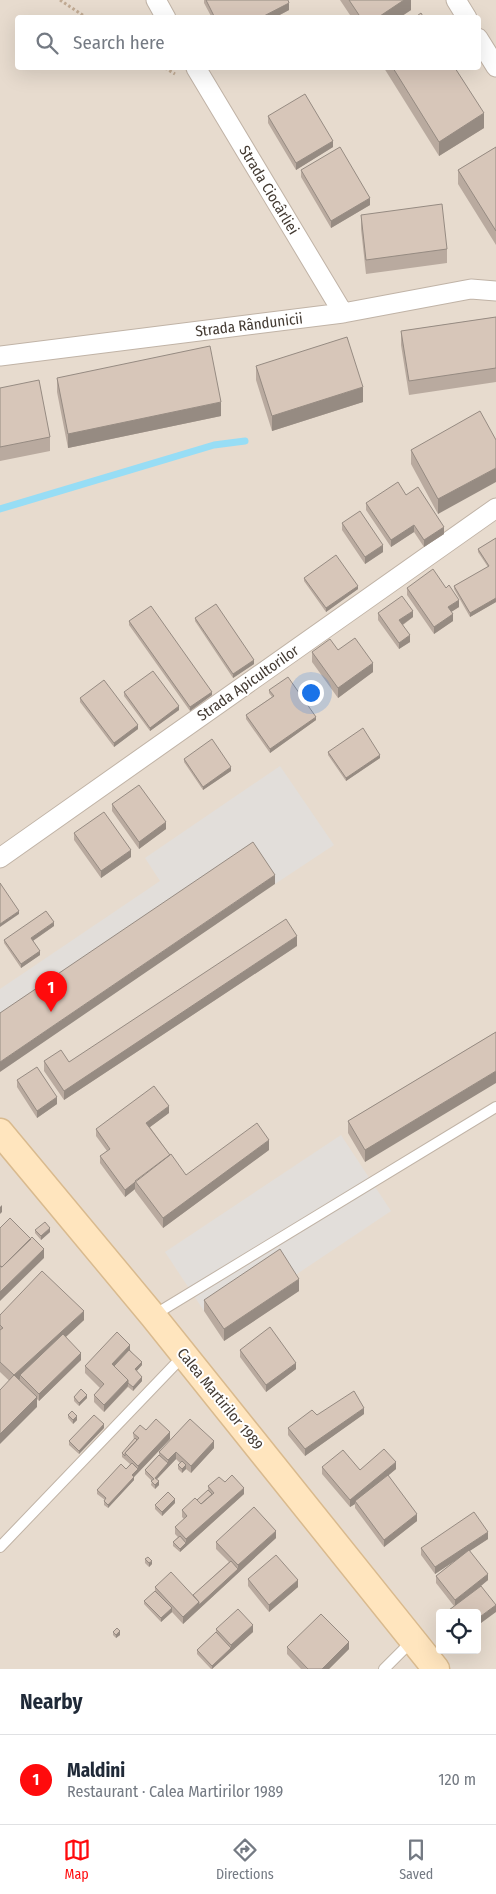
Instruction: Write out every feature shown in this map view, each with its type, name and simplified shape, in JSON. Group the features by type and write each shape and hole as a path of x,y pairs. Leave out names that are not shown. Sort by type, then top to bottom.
{"main road":[{"name":"Calea Martirilor 1989","path":"0,1132 184,1354 436,1669"}],"street":[{"path":"156,0 164,15"},
{"path":"456,0 465,15"},
{"path":"481,43 496,67"},
{"name":"Strada Ciocârliei","path":"197,70 343,313"},
{"name":"Strada Rândunicii","path":"0,356 343,313 471,289 496,291"},
{"name":"Strada Apicultorilor","path":"0,858 496,508"}],"lane":[{"path":"153,1316 496,1107"},
{"path":"0,1546 184,1354"},
{"path":"384,1669 412,1640"}],"path":[{"path":"60,0 83,15"}],"shaded area":[{"path":"0,0 496,0 496,1669 0,1669"},
{"path":"280,766 334,845 275,884 253,851 0,1023 0,989 160,881 145,858"},
{"path":"341,1135 391,1211 291,1278 204,1311 165,1252"}],"building":[{"path":"206,0 288,0 289,3 266,15 214,15"},
{"path":"349,0 404,0 382,15 359,15"},
{"path":"394,70 456,70 484,113 439,142"},
{"path":"305,94 333,141 296,163 268,116"},
{"path":"340,147 370,198 331,221 301,170"},
{"path":"496,147 496,231 458,170"},
{"path":"442,204 447,249 366,260 361,215"},
{"path":"496,317 496,368 409,381 401,331"},
{"path":"347,337 363,387 272,416 256,366"},
{"path":"210,346 221,402 68,434 57,378"},
{"path":"39,380 50,437 0,447 0,388"},
{"path":"480,411 496,440 496,468 438,499 411,450"},
{"path":"398,482 406,495 418,487 444,527 424,540 414,525 391,540 366,503"},
{"path":"360,511 383,545 365,557 342,523"},
{"path":"496,538 496,598 470,613 454,586 489,566 478,549"},
{"path":"336,555 358,586 326,608 304,578"},
{"path":"433,569 446,588 449,585 459,600 448,607 453,614 434,627 407,588"},
{"path":"402,596 413,611 399,620 410,635 399,643 378,613"},
{"path":"216,604 254,660 233,674 195,618"},
{"path":"151,606 212,692 190,707 129,621"},
{"path":"355,638 373,663 338,688 312,652 330,639 338,650"},
{"path":"153,671 179,706 150,728 124,692"},
{"path":"288,677 316,717 270,749 246,715 274,696 269,690"},
{"path":"104,680 138,725 114,743 80,698"},
{"path":"363,728 380,755 346,778 328,752"},
{"path":"212,739 231,767 203,787 184,759"},
{"path":"139,785 166,822 139,842 112,804"},
{"path":"104,812 131,850 101,871 74,833"},
{"path":"253,842 275,875 0,1062 0,1013"},
{"path":"0,883 19,911 0,924"},
{"path":"46,911 54,922 31,938 40,951 21,964 4,940"},
{"path":"286,919 297,936 64,1091 44,1061 61,1050 69,1062"},
{"path":"496,1032 496,1071 365,1150 348,1121"},
{"path":"37,1067 57,1097 37,1111 17,1080"},
{"path":"154,1086 169,1106 146,1123 170,1155 125,1190 100,1156 110,1149 96,1129"},
{"path":"257,1123 269,1140 163,1218 135,1181 171,1154 186,1175"},
{"path":"10,1218 31,1239 2,1267 0,1266 0,1228"},
{"path":"45,1222 50,1228 41,1236 35,1230"},
{"path":"32,1237 44,1249 0,1292 0,1266 2,1267"},
{"path":"280,1249 299,1279 224,1329 204,1300"},
{"path":"42,1271 84,1311 14,1375 0,1362 0,1330 3,1328 0,1325 0,1315"},
{"path":"270,1327 296,1363 266,1385 240,1350"},
{"path":"117,1332 130,1345 112,1364 128,1380 104,1405 94,1395 104,1384 85,1366"},
{"path":"63,1334 81,1353 39,1394 20,1375"},
{"path":"129,1350 142,1362 135,1369 142,1377 133,1387 114,1366"},
{"path":"14,1375 37,1397 0,1434 0,1390"},
{"path":"81,1389 87,1395 79,1403 74,1397"},
{"path":"354,1391 364,1408 305,1449 288,1428 312,1410 317,1415"},
{"path":"72,1411 77,1416 73,1420 68,1415"},
{"path":"94,1415 104,1424 79,1451 69,1441"},
{"path":"156,1419 170,1432 138,1466 125,1453 139,1438 133,1433 140,1425 146,1430"},
{"path":"190,1419 214,1441 191,1466 176,1452 168,1460 159,1452"},
{"path":"135,1438 137,1440 125,1453 125,1456 122,1453"},
{"path":"384,1449 396,1462 350,1500 322,1467 343,1450 360,1470"},
{"path":"159,1455 168,1463 155,1478 159,1481 155,1485 151,1481 154,1479 145,1470"},
{"path":"182,1461 186,1465 182,1469 178,1465"},
{"path":"132,1463 138,1469 132,1475 134,1477 108,1505 104,1501 106,1498 97,1490 121,1464 126,1469"},
{"path":"232,1475 244,1488 186,1539 175,1527 187,1516 182,1510 195,1498 201,1504 214,1493 208,1486 219,1477 225,1482"},
{"path":"388,1475 417,1514 384,1540 355,1501"},
{"path":"208,1490 212,1494 201,1504 197,1500"},
{"path":"168,1492 175,1499 162,1512 155,1505"},
{"path":"254,1507 276,1531 238,1565 216,1542"},
{"path":"474,1512 488,1532 435,1567 421,1548"},
{"path":"180,1536 186,1543 180,1549 173,1542"},
{"path":"469,1550 488,1574 455,1600 436,1576"},
{"path":"276,1555 298,1580 269,1605 248,1579"},
{"path":"148,1557 152,1561 149,1563 145,1559"},
{"path":"231,1561 238,1569 199,1605 199,1602 193,1595"},
{"path":"171,1572 199,1602 183,1617 155,1587"},
{"path":"481,1586 496,1605 481,1616 481,1609 450,1609"},
{"path":"155,1591 172,1608 161,1618 144,1601"},
{"path":"238,1609 253,1625 231,1645 216,1629"},
{"path":"321,1614 349,1642 322,1669 308,1669 287,1647"},
{"path":"117,1628 120,1631 116,1635 113,1632"},
{"path":"216,1632 231,1648 212,1666 197,1650"}],"waterway":[{"path":"0,509 214,445 245,441"}],"place":[{"name":"Maldini","path":"51,1012"}]}
